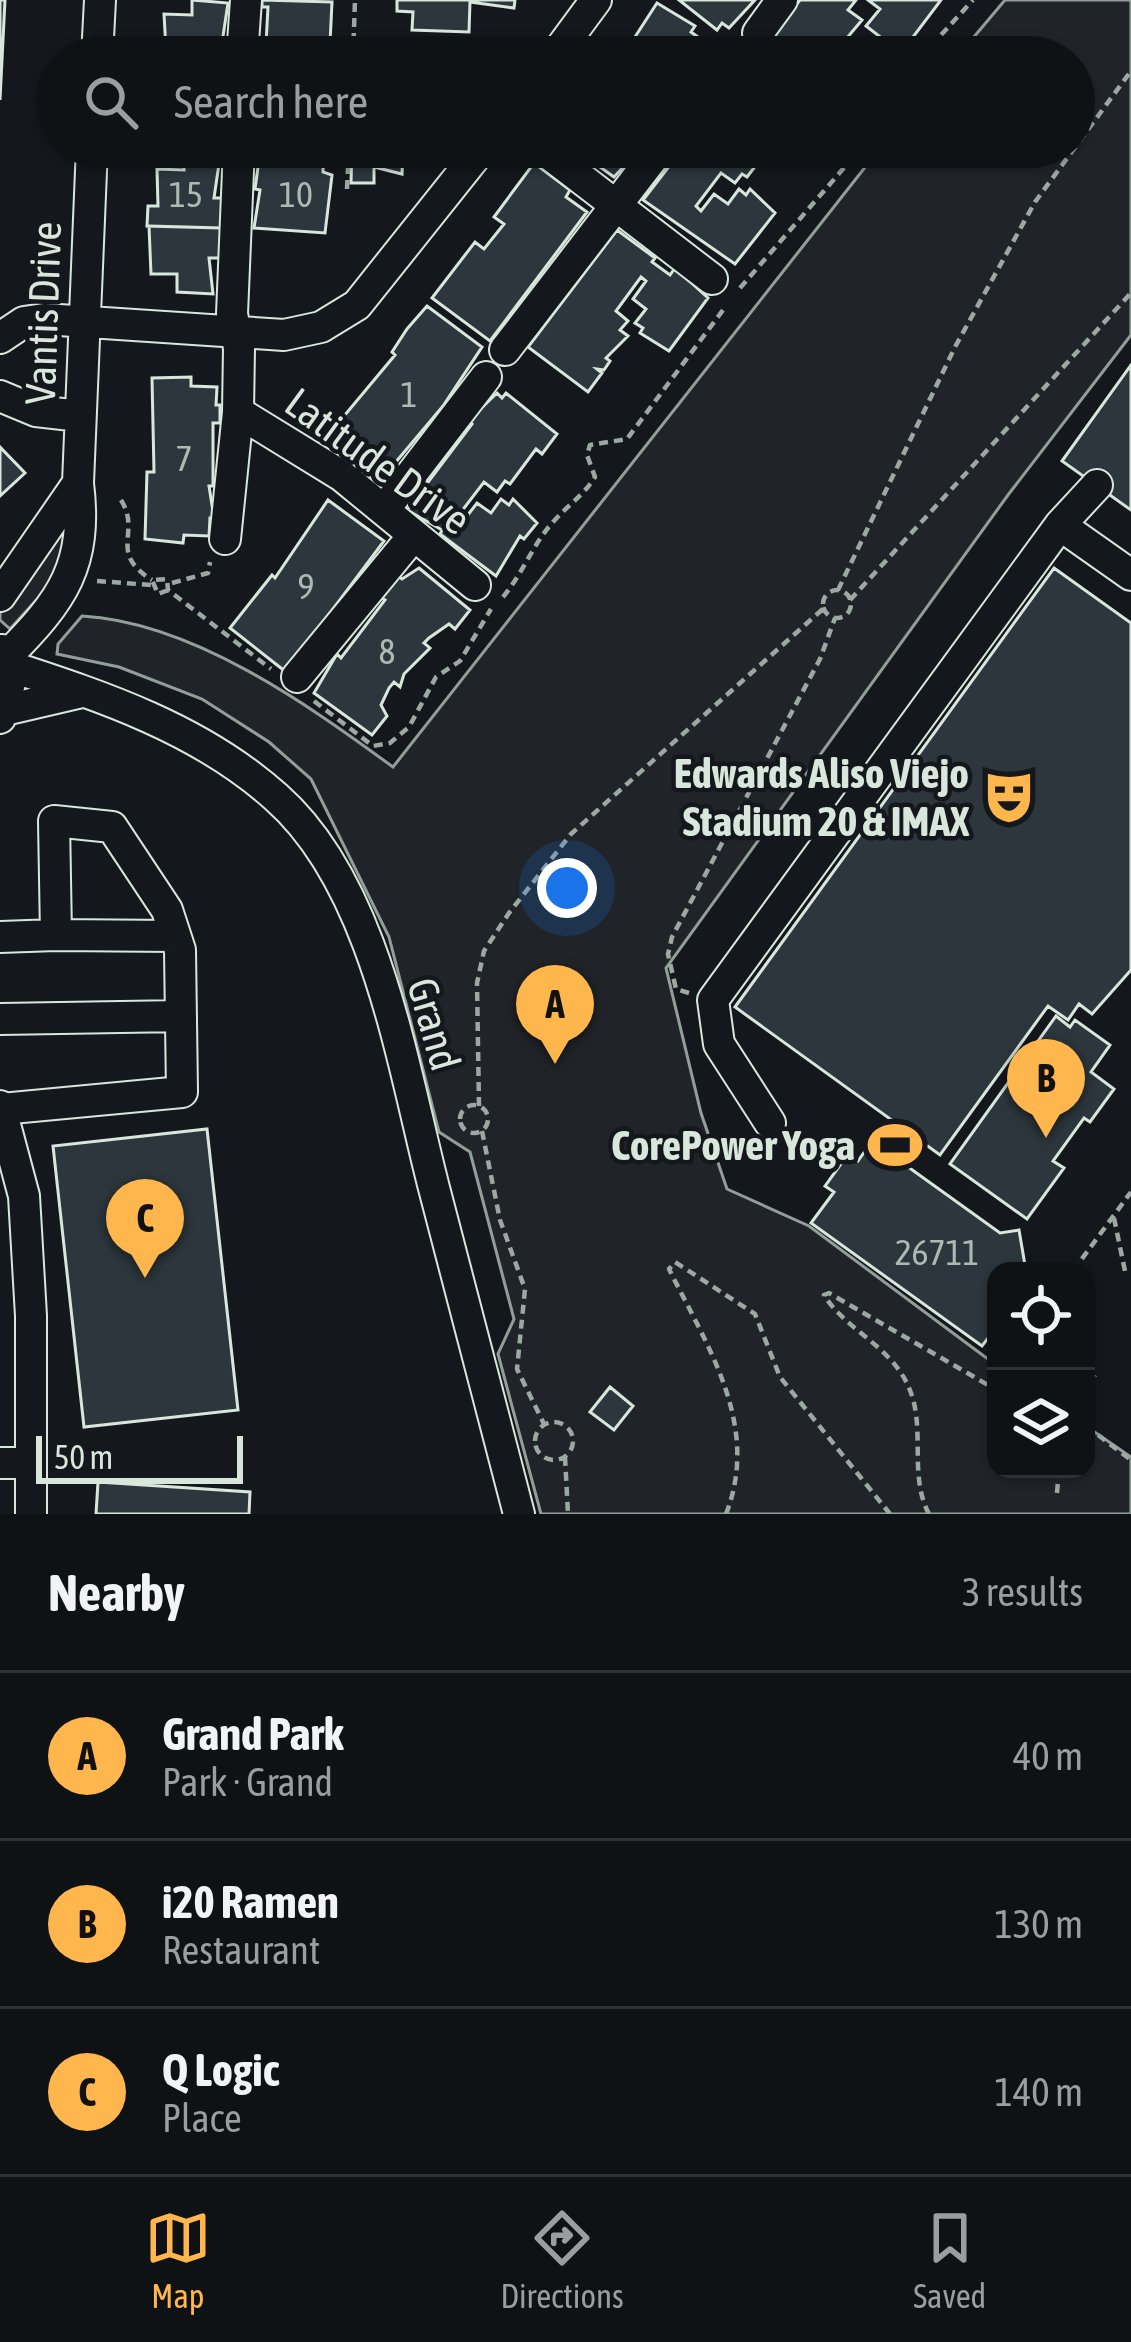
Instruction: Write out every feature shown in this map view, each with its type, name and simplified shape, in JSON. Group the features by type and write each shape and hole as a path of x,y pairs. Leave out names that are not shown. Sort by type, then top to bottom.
{"street":[{"path":"74,0 100,1 98,36"},
{"path":"243,36 246,0"},
{"path":"569,36 596,0"},
{"path":"758,33 782,0"},
{"name":"Vantis Drive","path":"5,657 57,600 76,568 84,529 78,483 91,168"},
{"name":"Latitude Drive","path":"237,168 232,314 238,412 342,476 475,585"},
{"path":"0,338 24,322 84,320 284,334 321,327 357,305 466,168"},
{"path":"567,168 712,279"},
{"path":"505,350 645,168"},
{"path":"384,510 486,377"},
{"path":"0,396 36,411 80,416"},
{"path":"219,543 238,412"},
{"path":"0,596 78,483"},
{"path":"770,1123 719,1045 713,1000 1060,525 1096,485"},
{"path":"1060,525 1131,575"},
{"path":"297,677 414,535"},
{"path":"5,657 3,714 78,693"},
{"name":"Grand","path":"5,657 78,693 151,716 216,750 279,800 347,894 383,992 519,1514"},
{"path":"31,1514 15,1463 24,1196 0,1108 182,1092 176,936 167,910 112,827 54,821 56,935"},
{"path":"0,938 176,936"},
{"path":"0,1019 181,1016"}],"path":[{"path":"354,36 355,0"},
{"path":"940,36 973,0"},
{"path":"1095,120 1131,71"},
{"path":"346,189 348,168"},
{"path":"380,748 409,727 436,677 474,643 489,610 526,570 552,522 582,497 595,477 587,455 590,445 627,440 776,244 843,168"},
{"path":"544,1424 517,1369 526,1289 500,1220 482,1131 488,1115 479,1106 477,983 484,951 571,834 824,608 827,594 838,590 955,346 1035,202 1060,168"},
{"path":"713,1000 676,989 668,954 672,938 820,659 835,618 848,611 850,600 1131,293"},
{"path":"40,388 42,340"},
{"path":"121,500 127,510 126,553 158,594 208,573 219,543"},
{"path":"98,581 152,582 162,576 206,620"},
{"path":"838,590 850,600"},
{"path":"824,608 835,618"},
{"path":"479,1106 466,1108 460,1124 470,1133 482,1131"},
{"path":"1080,1262 1131,1192"},
{"path":"1114,1218 1125,1271"},
{"path":"726,1514 736,1472 733,1400 669,1269 675,1262 755,1314 780,1377 890,1514"},
{"path":"929,1514 916,1454 912,1394 880,1346 824,1295 829,1293 987,1384"},
{"path":"557,1421 573,1434 573,1447 565,1457 553,1460 538,1450 535,1439 544,1424 557,1421"},
{"path":"1095,1433 1131,1460"},
{"path":"565,1457 568,1514"},
{"path":"1057,1493 1058,1478"}],"shaded area":[{"path":"1005,0 1131,0 1131,335 1008,495 666,968 701,1113 727,1189 809,1226 987,1358 987,1478 1095,1478 1095,1432 1131,1457 1131,1514 541,1514 498,1354 514,1319 470,1152 439,1132 389,937 311,779 269,742 202,699 119,667 57,654 58,644 82,616 165,633 286,693 393,767 864,168 1095,168 1095,36 975,36"},
{"path":"70,531 50,585 10,629 0,620 0,606 59,535"}],"building":[{"path":"0,0 5,0 0,100"},
{"path":"192,0 228,3 223,36 165,36 164,14 192,15"},
{"path":"262,0 332,2 330,36 266,36 268,7 262,7"},
{"path":"397,0 515,0 514,8 470,2 469,32 412,30 413,12 397,11"},
{"path":"679,0 755,0 729,28 722,23 717,30"},
{"path":"800,0 856,0 848,10 862,20 849,36 772,36"},
{"path":"868,0 941,0 914,36 879,36 866,26 880,9"},
{"path":"657,3 695,26 691,32 697,36 636,36"},
{"path":"218,168 214,198 226,198 226,222 220,228 147,226 148,206 158,206 157,169"},
{"path":"258,168 323,168 332,175 325,233 254,228 260,190 255,189"},
{"path":"351,168 374,168 374,183 351,183"},
{"path":"530,168 541,168 570,190 566,197 587,212 490,341 432,298 475,242 484,249 504,224 494,217"},
{"path":"601,168 622,168 614,177"},
{"path":"668,168 754,168 735,183 721,173 696,206 701,211 714,194 728,204 739,189 746,195 750,189 775,213 735,264 643,200"},
{"path":"149,226 221,228 220,258 209,258 213,294 177,292 177,274 151,274"},
{"path":"617,230 655,258 652,262 670,275 675,268 708,298 669,351 640,333 643,328 635,323 646,309 633,299 646,281 641,277 616,311 628,321 620,330 628,336 606,358 610,361 604,370 597,369 602,373 588,392 528,347"},
{"path":"427,306 482,347 443,406 379,482 345,456 348,453 324,440 395,355 392,352 407,329"},
{"path":"1131,365 1131,510 1062,461"},
{"path":"191,377 191,386 217,387 216,405 220,405 220,423 213,423 213,486 209,486 214,518 210,518 209,536 184,535 183,543 145,539 147,472 154,472 152,378"},
{"path":"497,393 502,398 506,393 557,434 542,454 536,449 510,484 505,481 497,492 484,482 458,516 464,520 477,503 491,513 501,499 509,505 513,499 537,523 524,539 520,536 496,576 440,534 442,530 407,510 472,424 468,421"},
{"path":"0,447 25,473 0,496"},
{"path":"328,500 384,541 286,672 230,628 272,575 275,578"},
{"path":"419,568 470,610 455,629 449,624 424,643 430,648 404,674 400,687 394,682 389,688 381,705 387,716 372,735 314,693 337,654 341,658 385,600 380,597 397,575 402,579"},
{"name":"Edwards Aliso Viejo Stadium 20 & IMAX","path":"1054,568 1131,623 1131,970 1092,1014 1079,1004 1068,1020 1048,1006 940,1155 735,1007"},
{"path":"1056,1016 1070,1027 1075,1020 1110,1045 1091,1072 1114,1089 1090,1122 1084,1118 1053,1161 1064,1168 1027,1219 950,1164"},
{"path":"207,1129 238,1410 84,1427 53,1146"},
{"path":"872,1141 1000,1233 1019,1230 1024,1262 987,1262 987,1340 982,1346 811,1223 834,1192 825,1186 848,1154 858,1161"},
{"path":"610,1387 633,1406 614,1430 590,1412"},
{"path":"98,1482 250,1492 249,1514 96,1514"}],"place":[{"name":"Edwards Aliso Viejo Stadium 20 & IMAX","path":"1009,797"},
{"name":"Grand Park","path":"555,1064"},
{"name":"i20 Ramen","path":"1046,1138"},
{"name":"CorePower Yoga","path":"895,1145"},
{"name":"Q Logic","path":"145,1278"}]}
